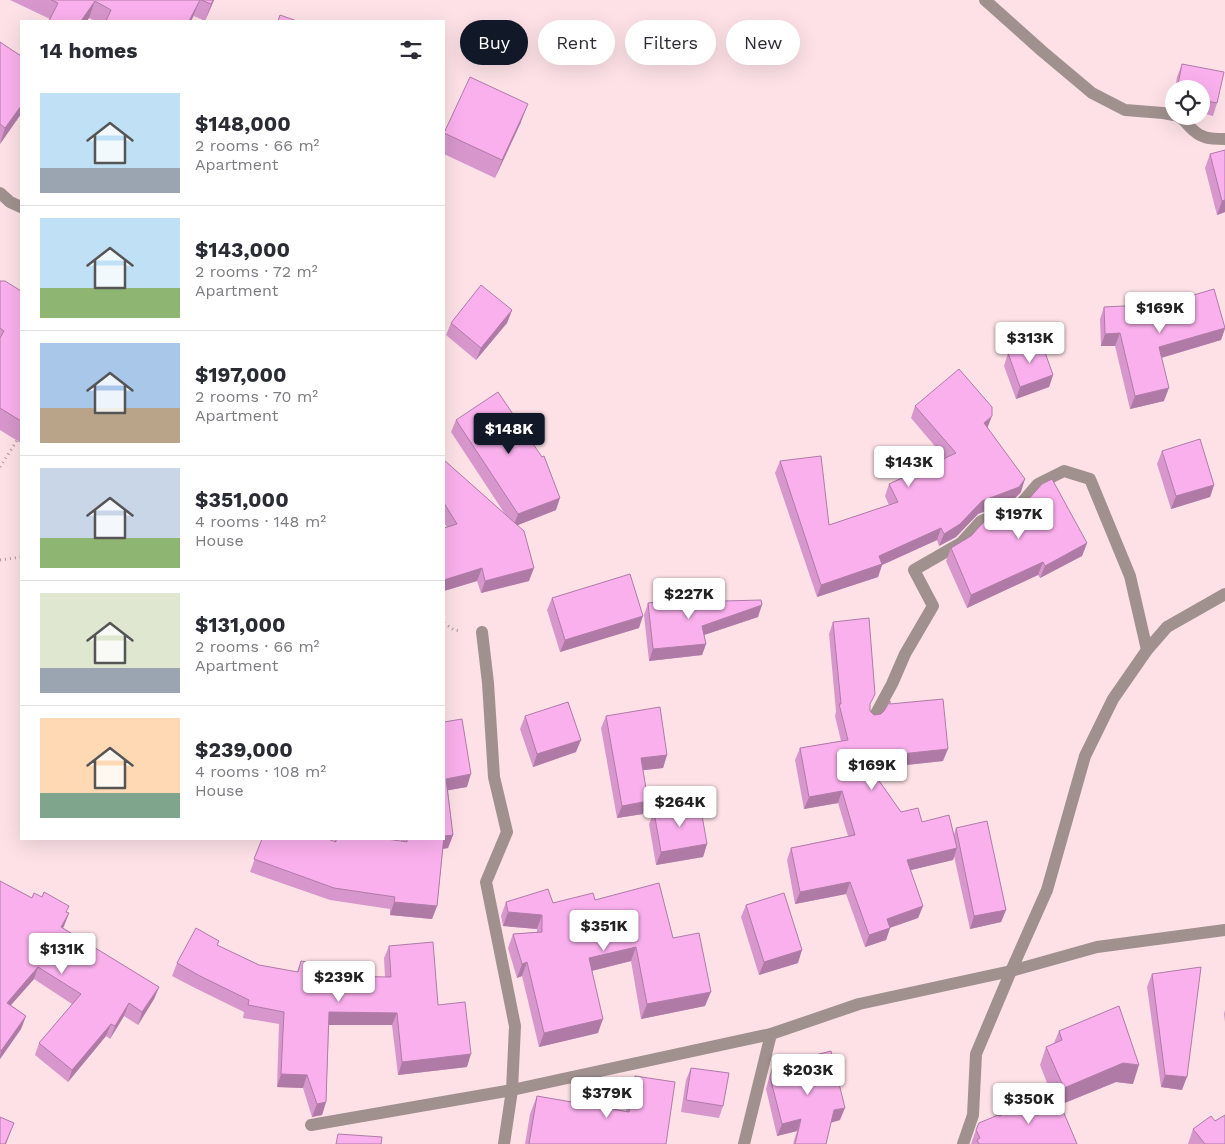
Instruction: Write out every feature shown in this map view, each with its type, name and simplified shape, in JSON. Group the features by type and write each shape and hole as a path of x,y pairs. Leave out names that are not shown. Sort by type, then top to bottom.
{"street":[{"path":"986,0 1092,94 1125,110 1165,113"},
{"path":"1188,125 1207,139 1225,139"},
{"path":"0,193 10,202 20,207"},
{"path":"873,719 892,684 905,654 933,606 914,570 961,543 981,520 1019,506 1038,484 1064,471 1090,480 1130,576 1147,650"},
{"path":"962,1144 974,1115 976,1054 1047,890 1085,756 1113,700 1147,650 1167,627 1225,594"},
{"path":"482,632 488,683 494,777 508,832 486,882 515,1026 512,1090 504,1144"},
{"path":"311,1125 512,1090 771,1034 860,1004 1011,971 1097,947 1225,930"},
{"path":"744,1144 771,1034"}],"path":[{"path":"0,467 20,436"},
{"path":"0,560 20,557"}],"building":[{"path":"51,0 200,0 190,20 106,20 111,10 95,1 82,20 50,20 58,3"},
{"path":"201,0 213,0 211,4"},
{"path":"280,15 294,20 278,20"},
{"path":"0,42 20,55 20,107 5,128 0,124"},
{"path":"1182,64 1224,72 1217,103 1210,102 1210,80 1179,80"},
{"path":"470,77 528,104 502,160 445,133"},
{"path":"1225,150 1225,200 1222,201 1210,154"},
{"path":"0,281 5,281 20,290 20,420 0,408 0,338 4,331 0,328"},
{"path":"481,285 512,310 481,348 451,323"},
{"path":"1214,289 1225,328 1159,347 1169,388 1135,396 1120,333 1105,334 1104,307 1163,304"},
{"path":"1041,341 1053,375 1020,387 1008,353"},
{"path":"959,369 992,407 992,416 984,423 1025,479 1019,487 982,501 960,524 944,534 941,528 879,556 882,564 821,585 780,461 821,456 829,525 898,502 889,484 956,453 915,406"},
{"path":"498,392 542,457 544,456 560,498 518,514 456,420"},
{"path":"1200,439 1214,485 1176,496 1162,451"},
{"path":"445,461 524,531 534,568 485,581 482,568 445,580 445,528 457,524 445,505"},
{"path":"1052,479 1087,543 1045,566 1043,562 971,595 951,548 971,536 990,515 1027,501 1042,484"},
{"path":"630,574 643,616 565,640 552,598"},
{"path":"686,599 687,602 761,600 762,605 702,626 706,644 653,649 648,603"},
{"path":"869,618 875,694 870,704 870,711 874,715 881,714 890,701 890,704 943,699 948,749 863,758 901,812 918,808 922,822 949,815 957,848 907,860 923,906 887,919 890,928 869,935 850,882 800,892 791,848 855,835 842,791 809,797 800,748 848,740 839,704 841,704 833,622"},
{"path":"568,702 581,740 537,754 525,716"},
{"path":"660,707 667,755 641,758 648,801 622,806 606,716"},
{"path":"462,719 471,774 446,779 453,835 445,836 445,722"},
{"path":"700,804 707,844 661,852 654,812"},
{"path":"987,821 1006,910 974,916 956,828"},
{"path":"262,840 331,840 336,842 336,840 394,840 407,842 407,840 444,840 437,906 394,902 395,897 334,888 254,859"},
{"path":"0,881 32,898 34,893 42,897 44,892 69,906 66,912 69,913 61,927 159,987 142,1012 129,1003 115,1026 111,1024 72,1070 39,1043 81,994 38,967 7,1003 26,1016 0,1050"},
{"path":"659,883 673,938 699,933 711,992 647,1004 636,947 589,958 603,1019 544,1033 527,962 522,964 513,934 542,932 542,915 508,912 506,902 548,889 553,903 593,893 595,900"},
{"path":"784,893 802,950 764,962 746,905"},
{"path":"196,928 219,941 217,945 259,965 298,972 301,961 325,965 323,976 391,977 389,946 433,942 438,1005 465,1002 471,1054 402,1062 397,1013 329,1012 326,1102 317,1104 307,1075 281,1074 284,1012 248,1005 249,1000 177,963"},
{"path":"1201,967 1187,1077 1165,1075 1152,974"},
{"path":"1119,1006 1139,1065 1123,1063 1064,1088 1046,1047 1062,1040 1059,1031"},
{"path":"831,1051 845,1108 834,1110 826,1144 795,1144 801,1119 782,1124 770,1077 773,1066"},
{"path":"691,1068 729,1073 723,1106 686,1100"},
{"path":"635,1076 675,1082 666,1144 529,1144 537,1096 629,1112"},
{"path":"1055,1092 1077,1144 979,1144 977,1140 980,1138 976,1130 979,1123"},
{"path":"1225,1115 1225,1144 1205,1144 1193,1129 1211,1116 1215,1121"},
{"path":"0,1117 14,1123 5,1144 0,1144"},
{"path":"338,1134 382,1137 381,1144 336,1144"}]}
